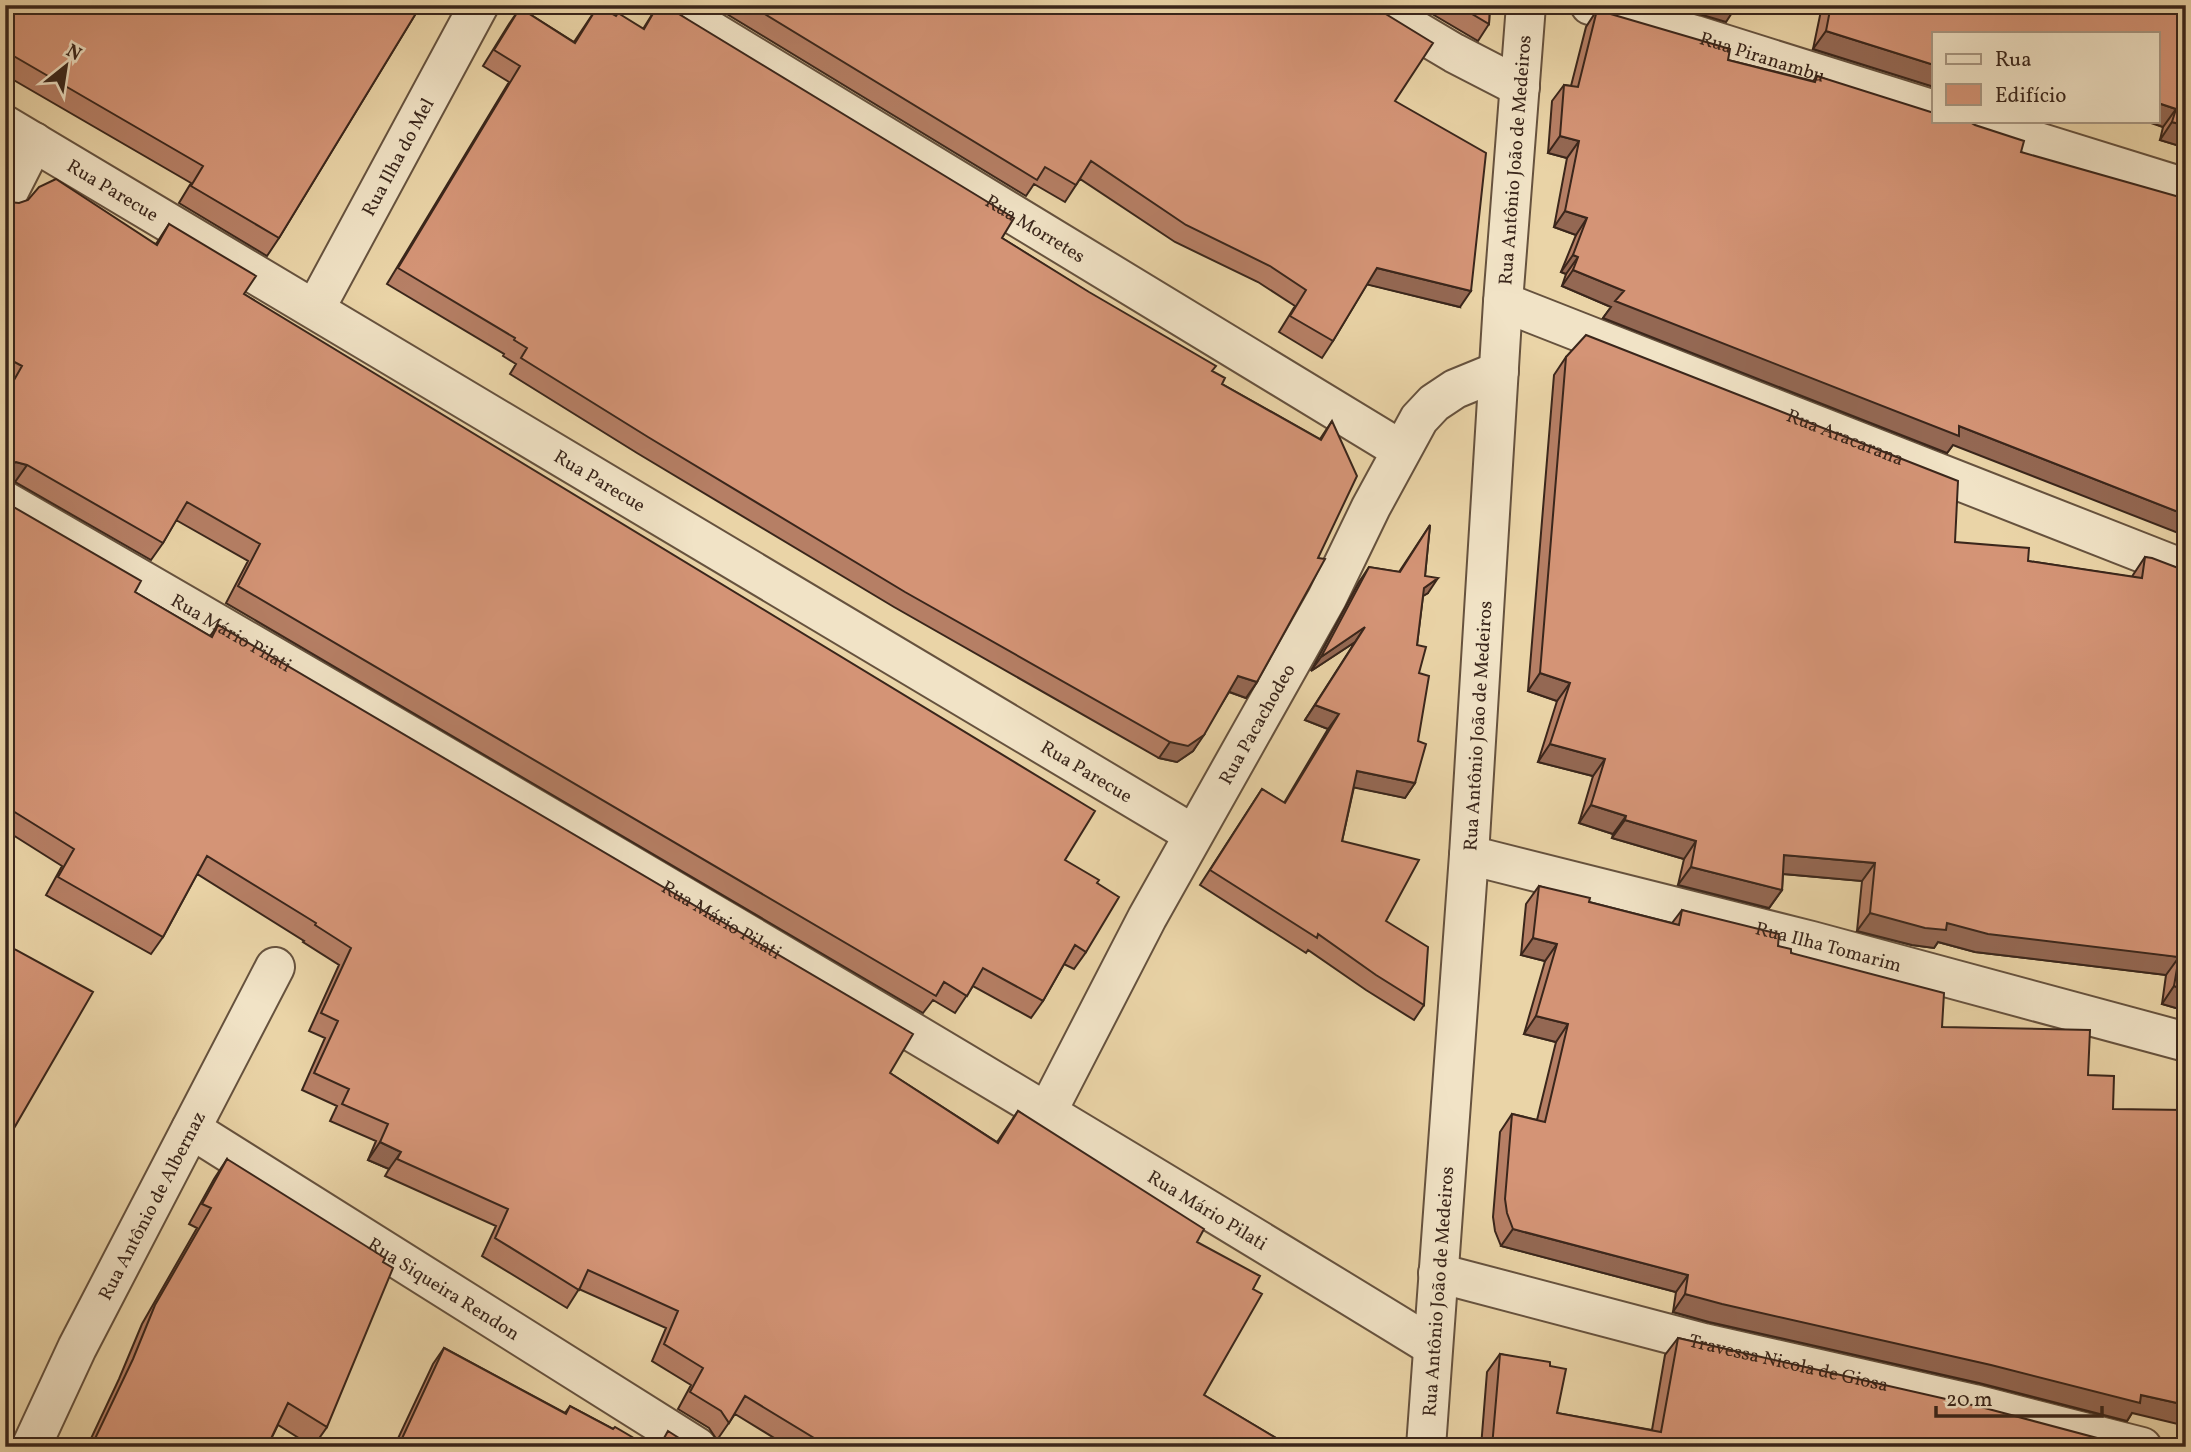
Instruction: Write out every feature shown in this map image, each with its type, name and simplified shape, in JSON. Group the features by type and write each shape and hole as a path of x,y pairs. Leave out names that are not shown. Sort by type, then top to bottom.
{"street":[{"name":"Rua Ilha do Mel","path":"315,309 479,5"},
{"name":"Rua Morretes","path":"669,5 1401,450"},
{"path":"1373,5 1454,53 1520,87"},
{"name":"Rua Antônio João de Medeiros","path":"1426,1447 1469,855 1503,302 1526,5"},
{"name":"Rua Piranambu","path":"1590,5 1932,109"},
{"path":"1973,122 2186,188"},
{"name":"Rua Parecue","path":"20,133 1194,834"},
{"path":"5,199 20,133"},
{"name":"Rua Aracarana","path":"1503,302 2186,570"},
{"name":"Rua Pacachodeo","path":"1046,1112 1147,918 1327,598 1419,419 1434,403 1455,389 1499,371"},
{"name":"Rua Mário Pilati","path":"5,501 431,747 1046,1112 1432,1346"},
{"name":"Rua Ilha Tomarim","path":"1469,855 1812,941 2186,1042"},
{"name":"Rua Antônio de Albernaz","path":"31,1447 77,1348 275,967"},
{"name":"Rua Siqueira Rendon","path":"191,1129 697,1447"},
{"name":"Travessa Nicola de Giosa","path":"1438,1273 1704,1343 1974,1404 2142,1447"}],"building":[{"path":"5,5 421,5 279,238 191,186 203,166 5,51"},
{"path":"658,5 666,5 1014,218 1002,238 1216,366 1212,371 1225,378 1222,384 1321,440 1332,421 1357,476 1318,558 1325,559 1257,682 1238,676 1204,735 1188,746 1170,742 905,592 521,358 527,348 514,340 515,338 398,268 520,66 494,50 520,8 575,43 598,6 616,16 618,13 644,29"},
{"path":"750,5 1371,5 1433,43 1395,101 1486,153 1471,291 1377,268 1333,341 1290,316 1306,290 1270,266 1186,225 1091,161 1076,185 1045,167 1037,180"},
{"path":"1457,5 1490,5 1489,24"},
{"path":"1831,5 2186,5 2186,126 2172,122 2176,109 2160,104 2160,32 1932,32 1932,64 1826,31"},
{"path":"1597,10 1730,49 1728,60 1815,82 1817,76 1932,112 1932,122 1970,122 2024,141 2021,152 2183,198 2180,229 2186,230 2186,515 1959,426 1959,436 1615,301 1624,291 1573,270 1578,257 1573,255 1587,218 1565,211 1579,141 1560,136 1564,85 1578,87"},
{"path":"56,179 157,245 169,224 256,276 244,294 1095,811 1065,860 1099,880 1097,883 1119,897 1086,952 1075,945 1043,1001 983,968 967,996 944,982 936,996 238,586 260,544 187,502 163,543 27,465 16,462 5,466 5,396 22,366 5,357 5,203 28,200 39,187"},
{"path":"1586,335 1958,481 1955,542 2029,548 2028,561 2142,578 2145,557 2186,571 2186,990 2174,986 2179,957 1988,934 1947,923 1946,930 1925,928 1870,913 1875,863 1784,855 1782,890 1691,867 1696,841 1625,820 1626,816 1591,805 1605,759 1550,744 1570,683 1540,673 1566,357"},
{"path":"5,502 141,581 135,592 212,637 218,625 913,1034 890,1073 998,1143 1018,1111 1204,1229 1197,1242 1260,1276 1253,1289 1262,1294 1204,1395 1291,1447 829,1447 745,1396 729,1423 721,1411 690,1392 703,1368 664,1344 678,1311 588,1270 579,1290 495,1238 508,1209 397,1159 401,1152 380,1142 388,1124 342,1104 349,1089 314,1073 338,1021 321,1013 351,948 315,925 316,923 207,856 163,937 58,877 74,849 5,806"},
{"path":"1430,525 1425,576 1438,578 1424,588 1417,645 1426,647 1419,673 1429,676 1418,741 1426,744 1415,783 1357,771 1342,841 1419,860 1386,921 1428,947 1424,1005 1318,934 1317,938 1210,870 1262,789 1285,803 1339,714 1315,705 1365,627 1321,657 1369,567 1400,572"},
{"path":"1539,886 1590,898 1589,902 1679,925 1682,910 1779,934 1778,946 1791,949 1791,953 1944,993 1942,1027 2090,1030 2088,1075 2114,1076 2113,1109 2186,1110 2186,1405 2141,1395 2140,1403 1991,1365 1722,1304 1685,1294 1688,1275 1513,1229 1505,1199 1512,1114 1545,1122 1568,1024 1536,1016 1557,944 1533,938"},
{"path":"5,943 93,992 10,1135 5,1132"},
{"path":"227,1159 385,1258 383,1262 393,1268 327,1427 288,1403 267,1447 91,1447 133,1359 155,1305 211,1208 202,1204"},
{"path":"1678,1338 1981,1407 2131,1447 1492,1447 1500,1354 1550,1362 1550,1366 1566,1369 1557,1413 1661,1432"},
{"path":"444,1348 566,1414 570,1406 649,1447 398,1447"},
{"path":"668,1431 693,1447 659,1447"}]}
